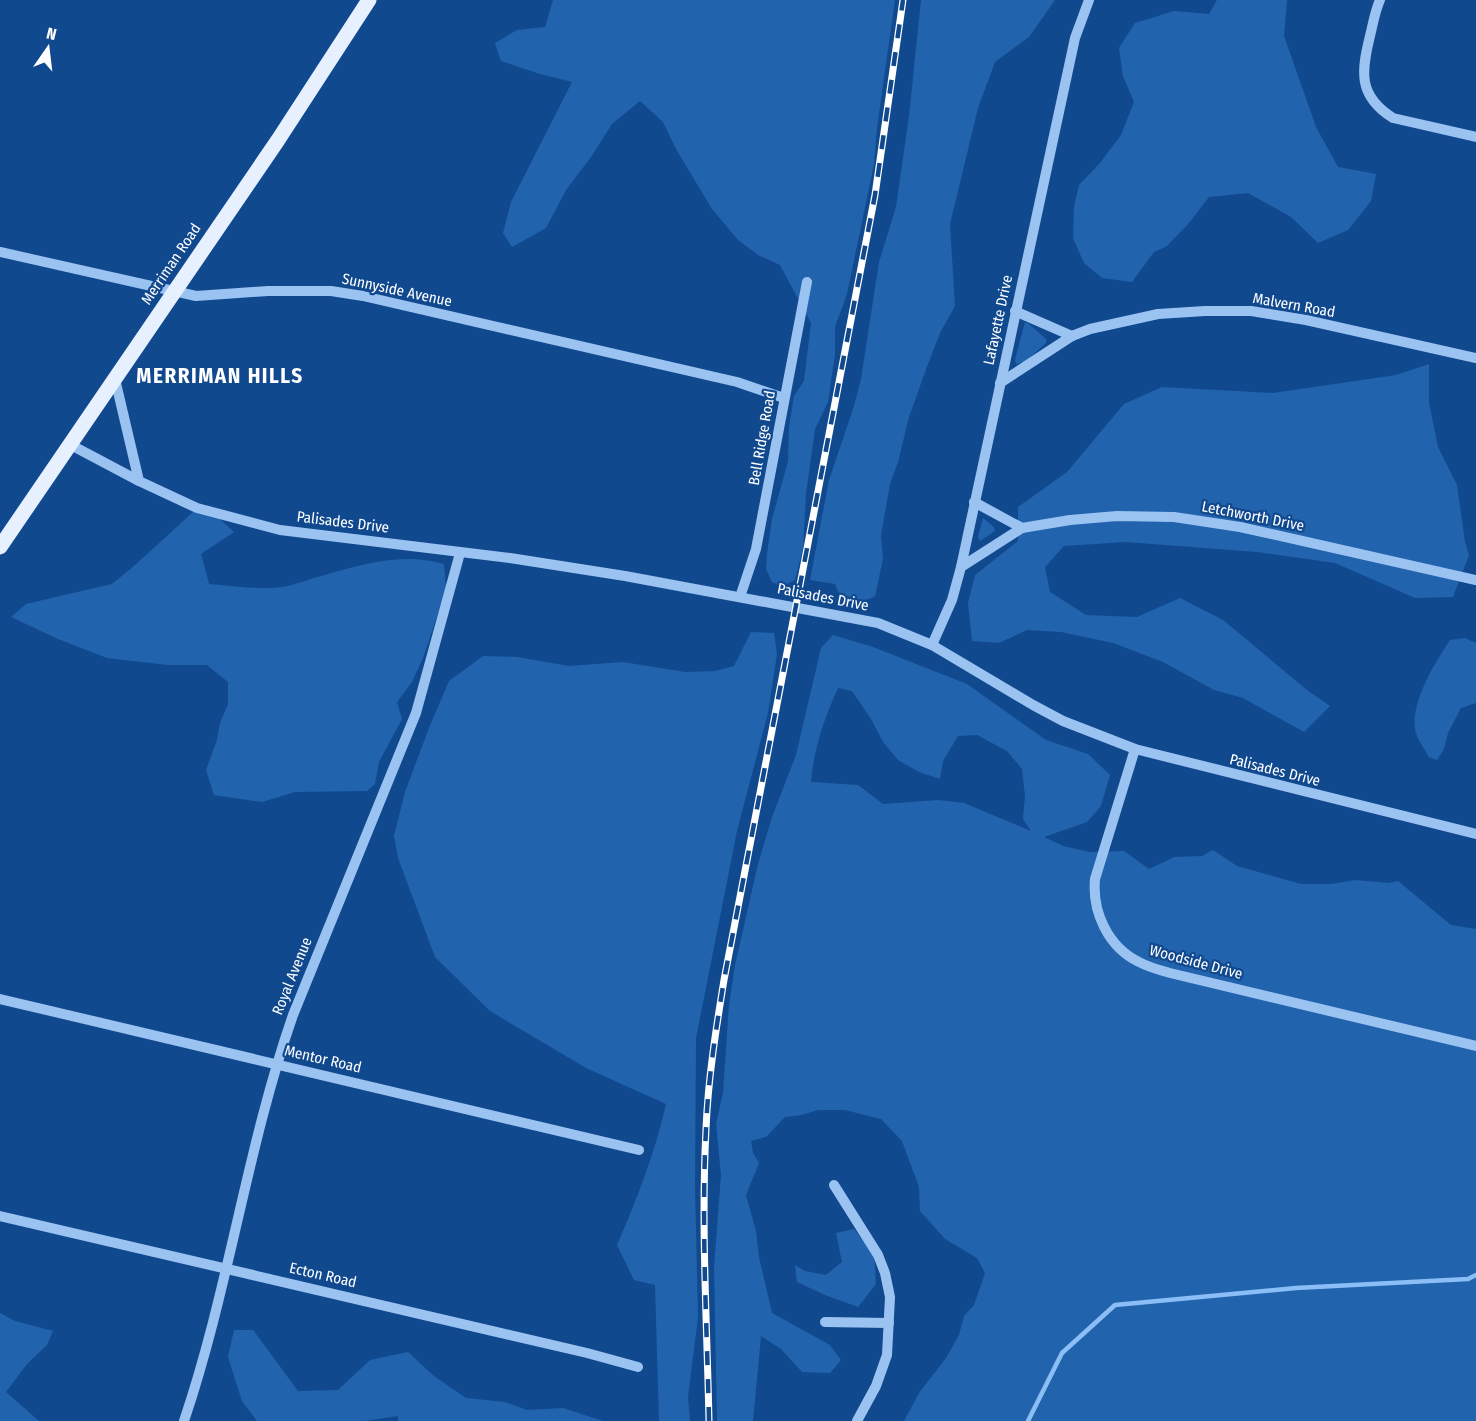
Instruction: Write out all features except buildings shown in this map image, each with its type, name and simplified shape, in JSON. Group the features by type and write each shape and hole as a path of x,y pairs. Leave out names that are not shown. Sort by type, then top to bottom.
{"main road":[{"name":"Merriman Road","path":"0,547 278,140 369,0"}],"street":[{"name":"Lafayette Drive","path":"932,645 952,600 961,567 1075,38 1089,0"},
{"path":"1380,0 1364,67 1364,84 1370,97 1383,112 1393,118 1476,137"},
{"name":"Sunnyside Avenue","path":"0,252 196,296 268,291 331,291 363,296 737,382 784,398"},
{"name":"Bell Ridge Road","path":"740,597 756,549 807,282"},
{"path":"1015,310 1072,336"},
{"name":"Malvern Road","path":"1000,383 1072,336 1158,314 1205,311 1251,311 1306,320 1476,358"},
{"path":"115,379 139,482"},
{"name":"Palisades Drive","path":"70,445 139,482 197,508 280,530 510,558 614,574 878,623 932,645 1033,705 1090,732 1135,749 1476,834"},
{"path":"974,502 1022,528"},
{"name":"Letchworth Drive","path":"961,567 1022,528 1070,520 1117,516 1174,517 1240,527 1476,579"},
{"name":"Royal Avenue","path":"184,1421 210,1338 276,1064 292,1015 416,713 460,553"},
{"name":"Woodside Drive","path":"1135,749 1095,879 1095,902 1099,915 1104,927 1119,948 1138,962 1170,973 1476,1046"},
{"name":"Mentor Road","path":"0,999 639,1150"},
{"path":"834,1185 870,1241 885,1273 890,1298 884,1364 876,1386 857,1421"},
{"name":"Ecton Road","path":"0,1216 638,1367"},
{"path":"825,1322 889,1323"}],"shaded area":[{"path":"553,0 895,0 874,164 847,294 835,327 835,354 828,402 815,429 806,494 803,548 795,580 783,586 772,582 766,569 767,554 772,519 788,461 789,427 794,396 804,381 811,323 780,265 758,255 738,240 712,209 676,149 663,122 640,101 612,124 566,190 546,228 512,247 503,233 511,202 572,82 501,61 495,43 517,30 545,27"},
{"path":"921,0 1055,0 1029,37 995,62 978,108 950,224 955,306 940,333 928,364 909,417 890,484 881,535 883,559 875,596 866,600 854,601 841,598 835,584 810,580 829,480 861,379 879,262 896,207 909,116"},
{"path":"1217,0 1287,0 1284,36 1316,127 1338,167 1376,174 1371,201 1348,230 1318,243 1291,217 1248,193 1209,197 1167,246 1154,252 1132,282 1102,278 1084,263 1073,238 1074,207 1079,185 1100,163 1121,135 1134,102 1123,76 1119,48 1135,23 1174,11 1209,14"},
{"path":"1025,322 1046,339 1046,343 1026,361 1016,364 1015,360"},
{"path":"1429,364 1429,403 1438,447 1457,485 1469,555 1453,597 1415,598 1335,563 1257,552 1126,542 1064,546 1045,567 1050,592 1086,615 1137,617 1180,598 1223,620 1307,690 1330,706 1304,732 1243,698 1214,690 1163,662 1113,643 1061,632 1027,630 999,643 972,641 968,603 975,575 1018,541 1018,507 1067,472 1124,404 1162,387 1273,393 1396,375"},
{"path":"193,512 213,513 234,532 201,554 209,584 274,588 378,562 411,559 444,564 446,589 423,658 412,682 397,702 402,719 379,762 375,784 367,791 295,792 262,802 214,795 206,770 228,704 228,682 207,665 168,665 107,658 11,617 26,604 112,584"},
{"path":"983,518 994,527 995,531 980,541 978,537"},
{"path":"751,632 774,633 777,654 768,713 737,831 696,1038 695,1186 698,1317 688,1397 690,1421 659,1421 655,1285 634,1280 617,1245 645,1176 666,1104 586,1068 490,1011 435,957 398,858 394,836 405,792 449,681 483,656 517,657 569,666 623,662 685,672 715,671 734,666"},
{"path":"833,635 873,647 967,684 1046,740 1088,754 1110,775 1101,806 1087,822 1044,837 1063,846 1090,852 1124,851 1149,869 1174,857 1202,856 1213,850 1237,866 1301,884 1332,884 1355,880 1389,883 1398,881 1451,925 1476,929 1476,1421 904,1421 919,1393 946,1358 959,1335 964,1316 974,1305 985,1273 977,1258 945,1239 920,1211 919,1187 902,1141 881,1119 845,1110 818,1110 785,1117 766,1137 751,1141 753,1153 759,1163 746,1195 756,1231 759,1257 772,1313 830,1345 841,1360 830,1373 802,1372 781,1349 761,1336 753,1421 717,1421 714,1267 721,1175 716,1124 723,1093 729,1005 735,965 758,864 772,817 796,755 821,648","holes":["838,688 852,691 883,742 898,760 919,772 940,779 943,761 958,736 977,735 1007,751 1022,769 1025,796 1023,819 1031,831 964,803 939,800 883,804 858,785 811,782 820,734"]},
{"path":"1465,638 1476,643 1476,703 1461,708 1437,760 1429,757 1417,736 1415,712 1424,686 1450,640"},
{"path":"854,1229 874,1255 876,1284 858,1307 797,1282 795,1265 805,1271 826,1275 842,1262 836,1233"},
{"path":"0,1313 15,1321 53,1331 47,1345 27,1364 6,1392 39,1421 0,1421"},
{"path":"234,1330 253,1330 298,1391 338,1390 370,1360 408,1352 434,1376 466,1398 505,1402 527,1410 563,1408 603,1421 398,1421 398,1416 365,1421 257,1421 242,1401 228,1357"}],"waterway":[{"path":"1028,1421 1062,1353 1115,1305 1296,1288 1468,1279 1476,1275"}],"railway":[{"path":"709,1421 704,1202 707,1110 713,1054 724,980 875,195 903,0"}],"district":[{"name":"MERRIMAN HILLS","path":"220,376"}]}
